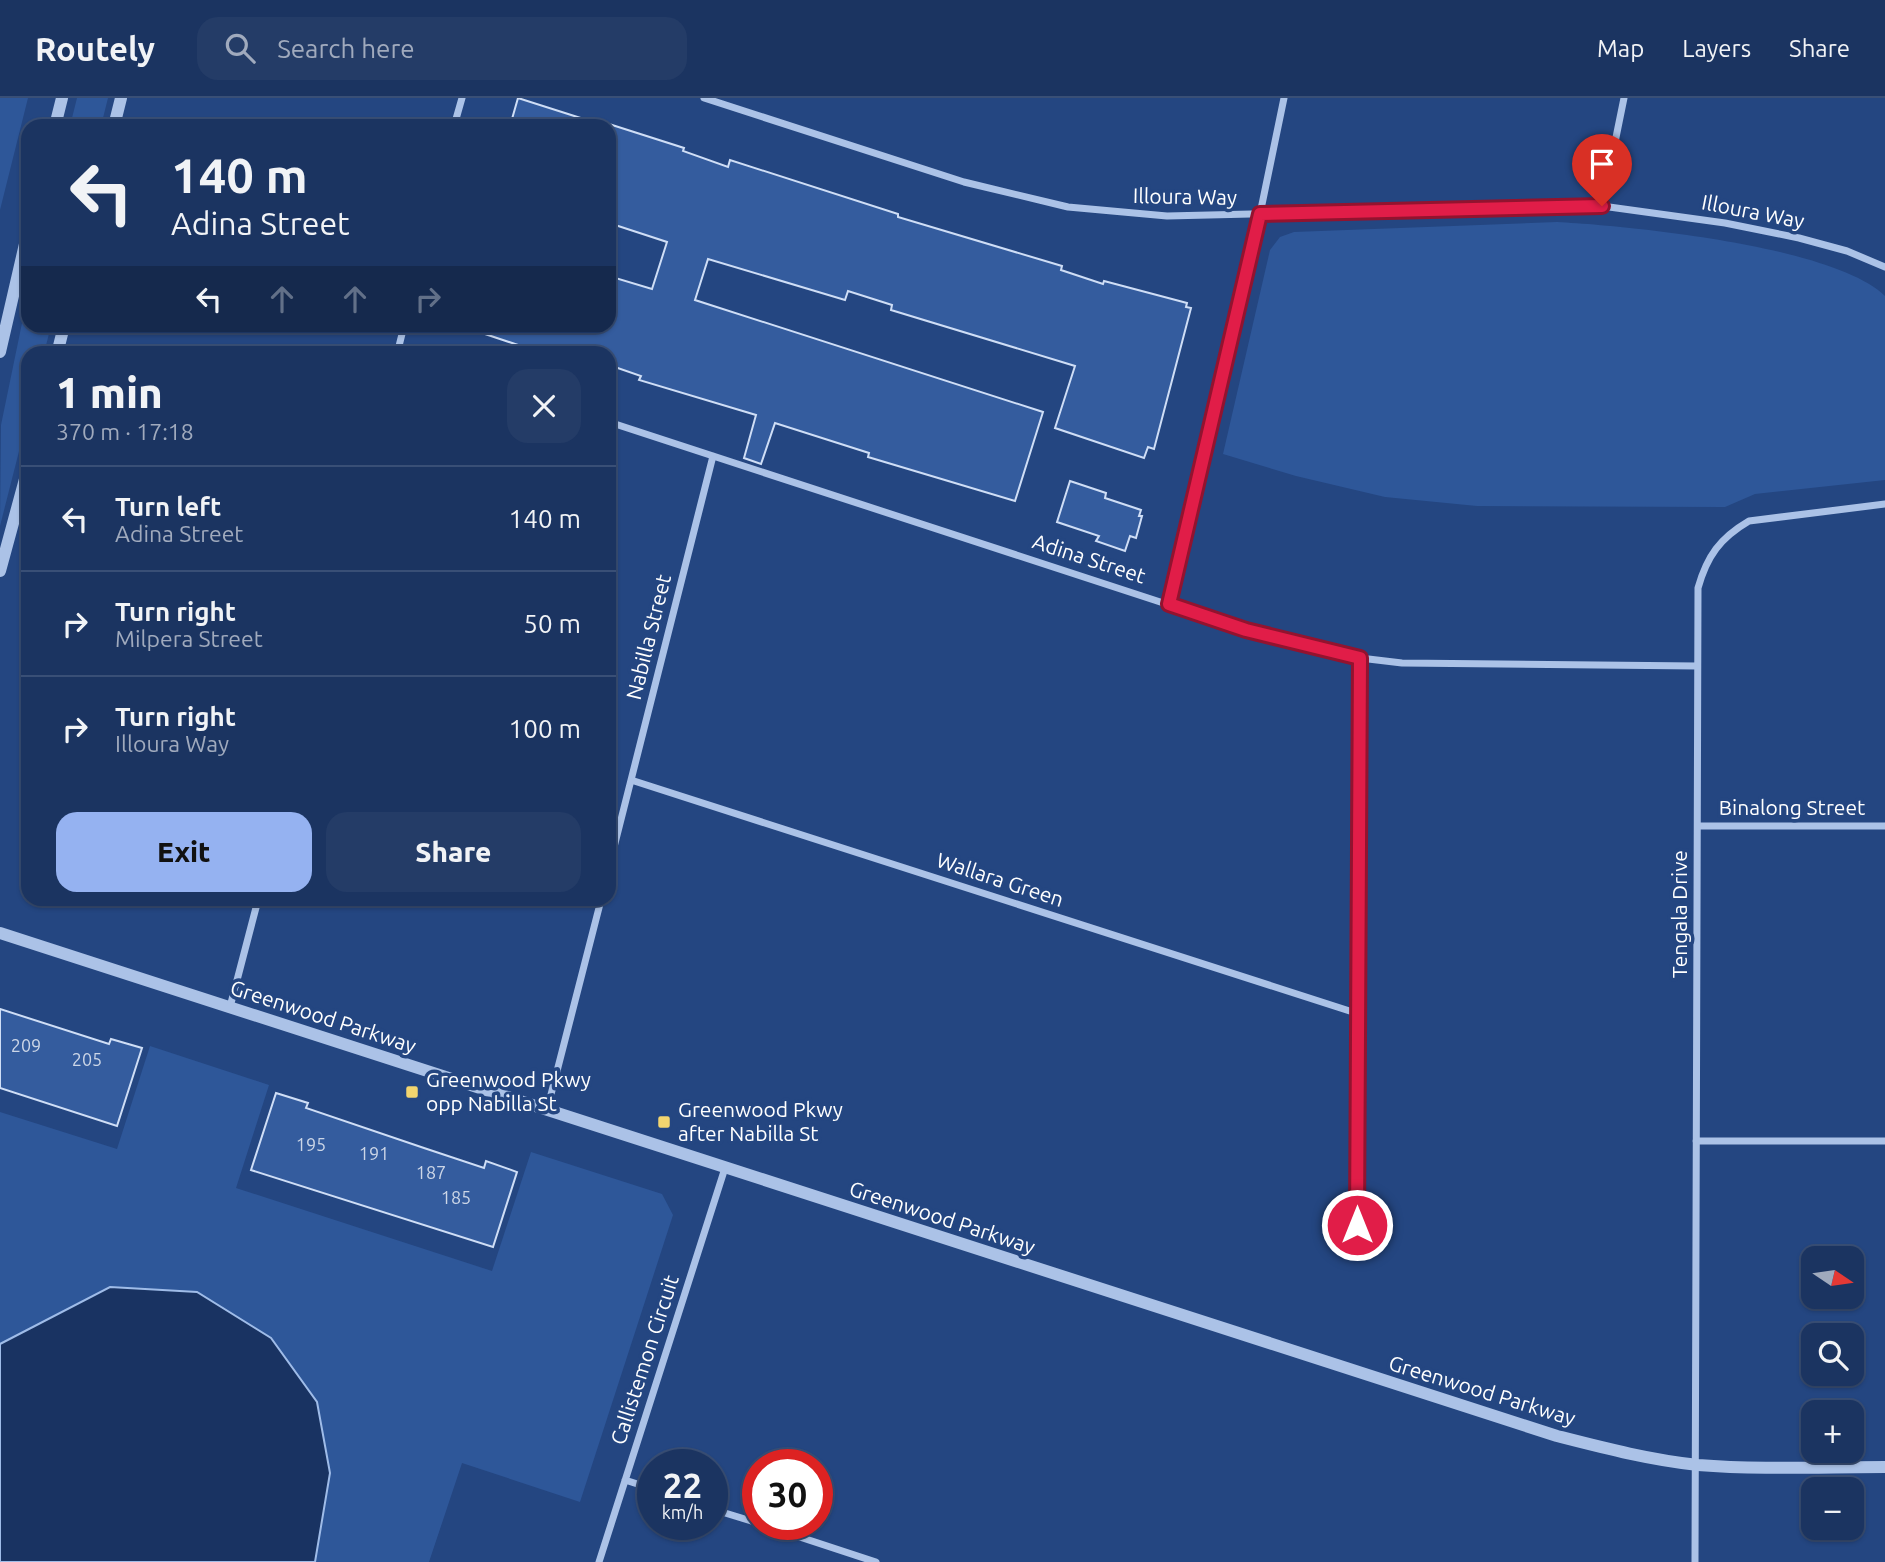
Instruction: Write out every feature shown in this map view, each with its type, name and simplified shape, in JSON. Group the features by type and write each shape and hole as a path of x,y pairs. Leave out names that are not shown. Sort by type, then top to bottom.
{"street":[{"path":"57,119 62,98"},
{"path":"116,119 121,98"},
{"path":"456,119 461,98"},
{"name":"Illoura Way","path":"704,98 941,175 1029,200 1141,215 1602,206 1726,223 1798,238 1847,251 1885,267"},
{"path":"1169,604 1260,214 1284,98"},
{"path":"1602,206 1624,98"},
{"path":"0,352 21,261"},
{"name":"Adina Street","path":"616,424 1246,630 1360,658 1464,665 1697,666"},
{"name":"Nabilla Street","path":"616,839 713,456"},
{"path":"0,571 21,494"},
{"name":"Tengala Drive","path":"1696,1464 1698,588 1703,567 1715,547 1730,532 1749,522 1770,516 1885,504"},
{"path":"1357,1225 1360,658"},
{"name":"Wallara Green","path":"631,780 1359,1014"},
{"name":"Binalong Street","path":"1698,826 1885,826"},
{"path":"230,1007 256,906"},
{"path":"547,1110 599,906"},
{"name":"Greenwood Parkway","path":"0,933 1557,1436 1644,1457 1696,1464 1741,1468 1885,1467"},
{"path":"1696,1141 1885,1141"},
{"name":"Callistemon Circuit","path":"599,1562 725,1168"},
{"path":"1695,1562 1696,1464"},
{"path":"625,1480 637,1484"},
{"path":"808,1540 876,1562"}],"shaded area":[{"path":"0,98 28,98 21,119 0,210"},
{"path":"77,98 108,98 103,119 72,119"},
{"path":"1557,222 1680,234 1778,252 1823,264 1859,279 1885,296 1885,480 1755,494 1725,507 1477,506 1385,497 1296,476 1223,454 1270,250 1280,237 1294,232"},
{"path":"21,328 21,333 49,333 46,346 21,346 21,444 0,526 1,425"},
{"path":"150,1046 269,1085 236,1188 492,1271 531,1152 662,1194 673,1215 580,1502 462,1463 429,1562 0,1562 0,1112 117,1149"},
{"path":"110,1287 197,1292 271,1338 317,1402 330,1473 315,1562 0,1562 0,1344"}],"building":[{"path":"518,98 584,119 512,119"},
{"path":"616,126 684,148 683,151 728,167 730,160 898,214 898,217 1062,266 1061,270 1103,284 1104,281 1187,303 1186,307 1191,308 1154,449 1148,447 1144,458 1055,428 1075,366 891,310 892,305 848,291 845,300 708,259 695,300 1043,412 1015,501 868,457 869,453 775,423 761,464 744,458 756,415 639,380 641,376 616,367 616,346 521,346 482,333 616,333 616,278 652,289 667,242 616,225"},
{"path":"1070,481 1106,493 1105,498 1141,510 1136,538 1130,536 1125,551 1096,541 1099,536 1057,522"},
{"path":"0,1009 109,1044 111,1039 142,1048 117,1126 0,1088"},
{"path":"276,1093 308,1103 306,1108 484,1168 486,1161 517,1172 493,1247 251,1170"}],"place":[{"name":"Greenwood Pkwy opp Nabilla St","path":"412,1092"},
{"name":"Greenwood Pkwy after Nabilla St","path":"664,1122"}],"route":[{"path":"1357,1225 1360,658 1246,630 1169,604 1260,214 1602,206"}]}
